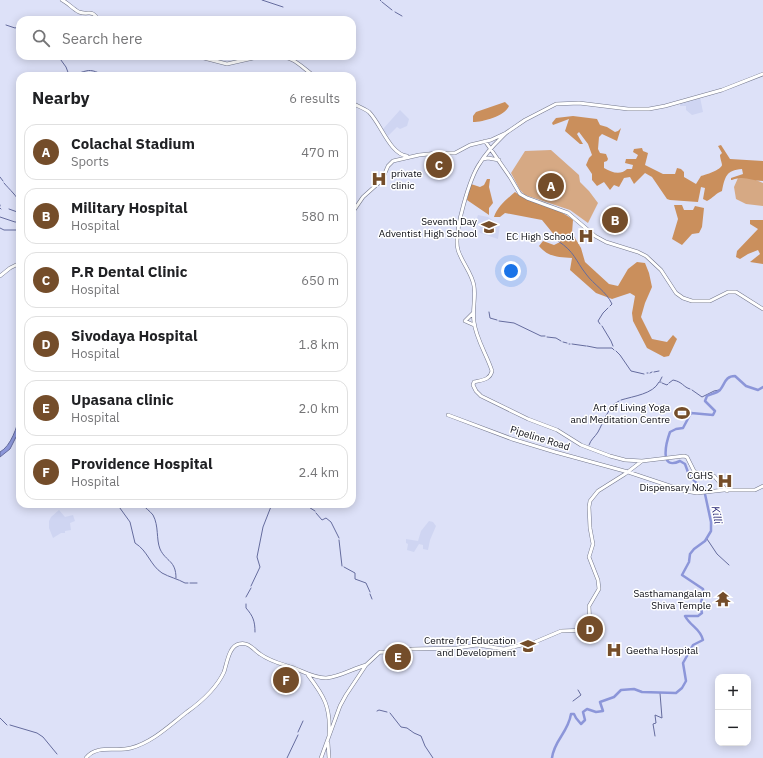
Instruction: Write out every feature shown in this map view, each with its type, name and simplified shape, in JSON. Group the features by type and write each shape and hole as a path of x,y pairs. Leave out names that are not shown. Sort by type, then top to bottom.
{"main road":[{"path":"62,0 80,12 94,13 97,16"},
{"path":"212,60 227,64 244,60"},
{"path":"294,60 310,72"},
{"path":"727,491 714,476 699,474 694,471 687,457 662,458 642,461 616,458 581,445 557,430 528,419 478,393 473,383 487,378 492,371 474,325 474,286 458,250 457,236 468,190 475,171 482,159 490,148 525,120 556,104 567,103 628,109 649,109 722,90 763,74"},
{"path":"356,105 367,110 374,118 389,143 403,157"},
{"path":"356,208 363,198 382,180 389,164 403,157 438,153 455,153 470,145 506,134"},
{"path":"485,141 499,160 520,194 568,213 595,236 606,242 646,256 655,263 673,289 683,298 692,301 710,301 728,292 736,292 763,309"},
{"path":"482,159 488,158 499,160"},
{"path":"0,276 16,265"},
{"path":"473,313 465,321 474,325"},
{"name":"Pipeline Road","path":"448,415 512,439 628,472 684,491 697,493 753,490 763,486"},
{"path":"321,758 328,743 340,706 346,695 366,665 380,652 396,653 412,649 461,648 477,645 504,649 535,642 561,631 587,630 591,624 589,606 599,588 598,580 589,557 593,544 590,528 590,501 598,491 628,472 642,461"},
{"path":"86,758 96,750 129,749 151,740 191,709 214,687 224,672 232,649 239,644 246,644 273,662 293,668 308,675 326,678 366,665"},
{"path":"308,675 320,691 325,701 329,719 329,758"}],"shaded area":[{"path":"700,97 703,112 692,115 686,110 686,106 680,106 680,103"},
{"path":"505,102 509,106 503,113 488,120 473,122 473,116 476,112"},
{"path":"400,110 409,119 407,126 400,129 397,127 388,136 383,129"},
{"path":"573,116 597,119 600,125 615,132 621,128 617,141 602,134 599,137 598,149 600,153 606,154 608,159 604,162 604,168 613,172 618,173 627,169 632,169 633,165 625,163 626,159 636,159 638,155 633,152 634,149 642,148 643,151 648,153 645,165 663,174 675,174 677,168 681,169 684,172 684,177 696,184 701,176 713,172 721,167 720,155 722,153 718,146 721,145 730,159 763,161 763,181 744,178 731,180 731,178 743,174 742,169 733,171 725,178 722,191 707,201 703,199 705,188 701,187 698,202 667,199 652,177 645,173 634,184 630,177 624,178 619,187 614,185 610,190 604,182 597,186 592,180 592,174 586,165 592,155 588,144 579,132 577,134 583,144 580,144 565,131 569,119 553,125 552,123 556,118"},
{"path":"551,150 579,175 580,182 598,203 588,223 570,210 525,195 520,190 511,173 525,151"},
{"path":"738,178 751,178 763,183 763,206 746,204 736,199 734,187"},
{"path":"487,179 490,179 489,187 493,203 489,208 489,215 467,200 471,184 480,187 484,185"},
{"path":"515,192 522,197 559,211 573,220 572,233 581,248 585,262 609,284 618,286 628,269 637,262 645,263 652,287 641,317 652,339 667,342 673,335 677,339 669,356 664,357 647,348 633,321 632,313 635,296 630,293 612,299 596,293 570,270 572,258 558,257 542,250 539,246 543,241 554,245 560,242 542,220 505,213 500,217 494,217 495,213 500,207"},
{"path":"674,205 682,205 684,210 693,210 695,206 704,208 702,227 699,233 692,234 682,245 672,239 678,219"},
{"name":"Seventh Day Adventist High School","path":"478,215 488,217 500,225 498,239 479,232 480,227 475,223"},
{"path":"750,220 763,220 763,264 750,262 760,254 758,250 740,259 736,257 737,251 758,229 750,224"},
{"path":"59,510 65,517 73,515 75,521 70,523 71,530 65,531 65,533 61,533 53,538 49,528 49,521 51,517"},
{"path":"429,521 433,522 436,526 430,540 428,550 423,549 423,545 419,544 414,552 407,550 408,544 406,543 406,539 418,541 421,531"}],"water":[{"path":"16,428 16,437 10,449 0,457 0,452 4,449 13,436"}],"waterway":[{"path":"262,0 283,7"},
{"path":"382,2 392,10"},
{"path":"395,12 402,16"},
{"path":"6,25 16,28"},
{"path":"61,60 68,72"},
{"path":"84,72 96,72"},
{"path":"0,177 3,181"},
{"path":"4,183 16,197"},
{"path":"9,209 16,212"},
{"path":"0,217 16,222"},
{"path":"0,228 4,230 16,230"},
{"path":"545,233 557,240"},
{"path":"558,241 568,249 589,278 607,295 612,304 610,306"},
{"path":"600,324 598,321 608,308"},
{"path":"489,312 490,318 497,320"},
{"path":"499,321 514,323 541,336 545,336"},
{"path":"602,326 613,346"},
{"path":"547,337 556,338 561,341"},
{"path":"563,342 567,343"},
{"path":"572,344 586,346"},
{"path":"587,346 612,348 614,350"},
{"path":"616,351 631,371 644,374"},
{"path":"654,372 659,371"},
{"name":"Killi","path":"552,758 555,746 567,726 571,714 574,714 581,724 585,720 583,712 587,709 596,712 603,711 600,702 614,697 621,690 634,689 642,692 676,693 682,688 686,681 683,663 693,645 703,640 698,630 685,616 698,616 702,613 701,603 703,589 682,575 689,562 690,554 705,541 711,531 711,522 705,494 689,475 685,464 680,461 673,463 669,462 667,459 666,449 668,437 670,432 683,428 691,413 713,415 715,411 705,401 707,396 720,390 729,377 735,376 746,386 758,390 763,387"},
{"path":"660,381 662,377"},
{"path":"669,383 673,380 690,389"},
{"path":"621,400 648,392 659,382 661,382"},
{"path":"662,383 668,384"},
{"name":"Killi","path":"692,390 702,397 719,390"},
{"path":"589,445 598,432 609,410 619,401"},
{"path":"120,508 130,522 135,543 143,550 158,570 188,583"},
{"path":"146,508 155,519 160,549 173,564 176,572 176,578"},
{"path":"251,586 260,567 257,557 263,527 270,508"},
{"path":"310,508 315,511"},
{"path":"316,513 322,520 326,518 331,522 339,538"},
{"path":"707,539 717,554 729,565"},
{"path":"339,540 342,566"},
{"path":"344,567 355,573 355,579 366,583 370,592"},
{"path":"190,583 197,583"},
{"path":"246,597 251,588"},
{"path":"370,594 372,599"},
{"path":"246,604 246,608 255,625 255,632"},
{"path":"573,701 581,695 578,690"},
{"path":"655,736 653,724 656,723 655,715 662,718 660,693"},
{"path":"377,711 387,712"},
{"path":"390,713 401,727 407,728 421,736 425,746 433,758"},
{"path":"0,718 7,725"},
{"path":"298,732 303,721"},
{"path":"10,725 37,733 43,737 57,754"},
{"path":"287,758 298,735"}],"place":[{"name":"P.R Dental Clinic","path":"439,165"},
{"name":"private clinic","path":"379,179"},
{"name":"Colachal Stadium","path":"551,186"},
{"name":"Military Hospital","path":"615,220"},
{"name":"Seventh Day Adventist High School","path":"489,227"},
{"name":"EC High School","path":"586,236"},
{"name":"Art of Living Yoga and Meditation Centre","path":"682,413"},
{"name":"CGHS Dispensary No.2","path":"725,481"},
{"name":"Sasthamangalam Shiva Temple","path":"723,599"},
{"name":"Sivodaya Hospital","path":"590,629"},
{"name":"Centre for Education and Development","path":"528,646"},
{"name":"Geetha Hospital","path":"614,650"},
{"name":"Upasana clinic","path":"398,657"},
{"name":"Providence Hospital","path":"286,680"}]}
